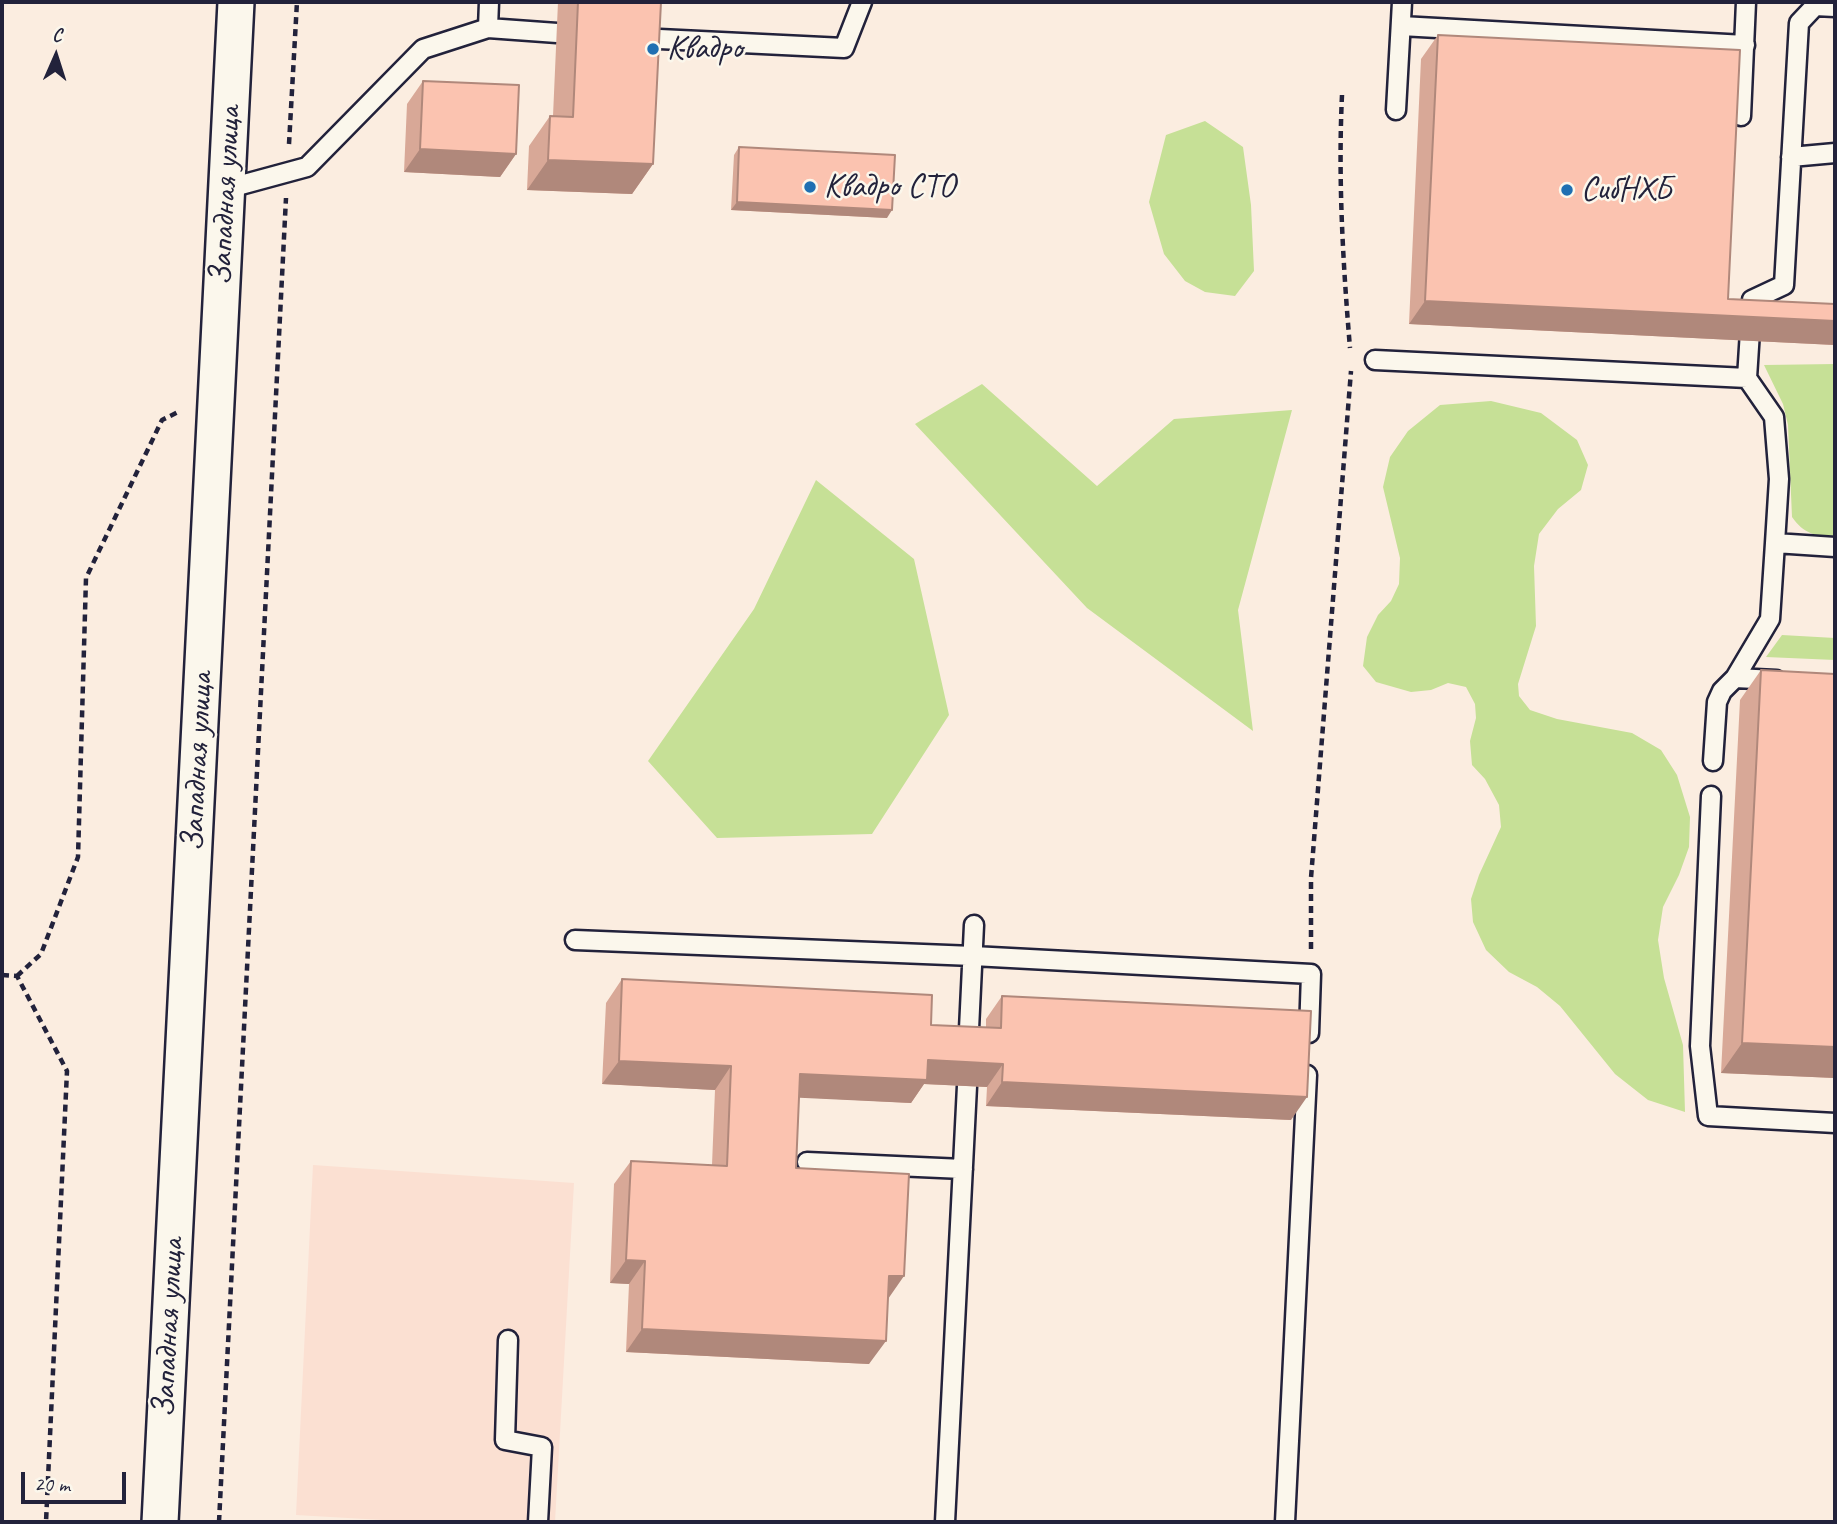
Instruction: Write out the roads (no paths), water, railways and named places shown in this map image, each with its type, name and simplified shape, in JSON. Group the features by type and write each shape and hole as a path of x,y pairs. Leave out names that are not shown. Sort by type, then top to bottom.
{"street":[{"name":"Западная улица","path":"160,1522 236,2"}],"lane":[{"path":"488,29 489,2"},
{"path":"639,38 844,48 862,2"},
{"path":"1396,110 1402,2"},
{"path":"1741,116 1746,2"},
{"path":"1713,761 1717,702 1722,691 1735,678 1770,619 1779,479 1774,418 1747,378 1752,300 1784,285 1799,23 1815,6 1835,7"},
{"path":"1401,26 1745,45"},
{"path":"226,188 307,167 423,49 488,29 557,33"},
{"path":"1791,157 1835,153"},
{"path":"1376,360 1747,378"},
{"path":"1775,543 1835,547"},
{"path":"1735,678 1798,681"},
{"path":"1711,796 1700,1046 1708,1116 1835,1123"},
{"path":"968,1050 974,925"},
{"path":"575,940 973,956 1311,974 1285,1522"},
{"path":"945,1522 967,1086"},
{"path":"807,1161 963,1168"},
{"path":"508,1340 505,1440 542,1447 538,1522"}],"place":[{"name":"Квадро","path":"653,49"},
{"name":"Квадро СТО","path":"810,187"},
{"name":"СибНХБ","path":"1567,190"}]}
